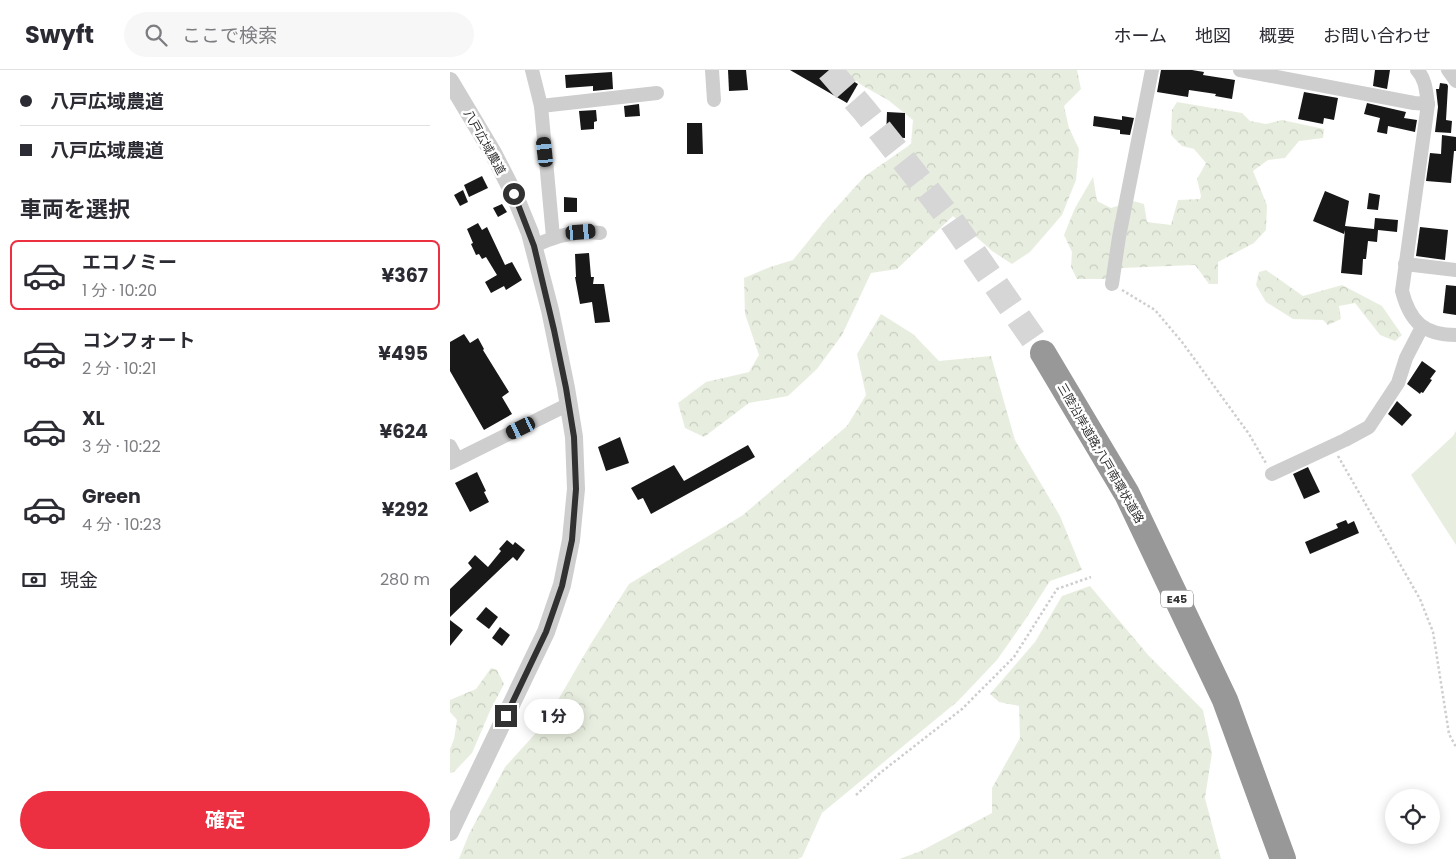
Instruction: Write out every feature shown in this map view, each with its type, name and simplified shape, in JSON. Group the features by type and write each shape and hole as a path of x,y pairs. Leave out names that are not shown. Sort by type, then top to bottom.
{"highway":[{"name":"三陸沿岸道路;八戸南環状道路","path":"1043,353 1127,494 1226,700 1282,859"}],"street":[{"path":"532,70 541,106 552,238"},
{"path":"712,70 714,100"},
{"path":"1112,284 1119,237 1152,70"},
{"path":"1240,70 1414,104 1428,104"},
{"path":"1417,70 1426,88 1428,104 1402,292 1410,314 1422,327 1441,335 1456,335"},
{"path":"1448,70 1456,81"},
{"name":"八戸広域農道","path":"450,81 493,153 514,194 534,246 550,310 569,404 574,437 576,489 572,540 562,586 546,632 450,832"},
{"path":"541,106 657,93"},
{"path":"534,246 552,238 571,233 600,233"},
{"path":"1405,264 1456,270"},
{"path":"1272,474 1369,427 1398,383 1406,358 1422,327"},
{"path":"450,446 454,461 569,404"}],"path":[{"path":"1112,284 1155,310 1182,342 1249,434 1272,474"},
{"path":"1333,446 1420,599 1433,632 1449,734 1456,747"},
{"path":"856,795 880,773 962,710 1014,657 1057,589 1091,577"}],"green space":[{"path":"842,70 1077,70 1081,89 1064,106 1069,128 1079,149 1076,180 1062,215 1030,252 1012,264 992,251 953,216 897,269 871,273 842,335 817,369 788,396 749,403 704,437 685,428 678,403 706,382 749,372 759,355 745,314 744,278 793,260 827,218 865,176 911,144 913,120 888,100 863,86"},
{"path":"1177,102 1242,113 1250,121 1266,124 1282,120 1324,129 1323,138 1299,141 1285,158 1268,160 1253,171 1267,205 1266,230 1254,243 1218,262 1218,284 1209,284 1195,265 1122,268 1106,279 1077,279 1071,267 1072,252 1064,235 1075,208 1093,177 1097,201 1111,208 1133,201 1144,204 1147,222 1171,225 1178,200 1200,199 1197,179 1206,163 1194,149 1182,146 1171,135 1172,110"},
{"path":"1266,270 1303,296 1342,285 1382,306 1402,335 1395,341 1380,335 1355,303 1339,306 1341,319 1328,325 1323,320 1293,319 1266,302 1256,285 1259,272"},
{"path":"881,314 913,334 939,361 991,356 1015,440 1060,516 1082,570 1050,581 997,660 958,701 822,813 802,857 798,859 459,859 469,834 505,767 544,724 590,645 629,584 743,515 847,426 866,395 857,354"},
{"path":"1456,431 1456,545 1411,475"},
{"path":"1090,586 1149,656 1203,710 1212,753 1205,798 1221,859 899,859 921,851 992,813 992,788 1020,738 1019,706 999,702 990,694 1035,642 1062,596"},
{"path":"491,668 497,670 504,684 472,753 454,772 450,773 450,749 454,739 457,720 450,712 450,700 476,689"}],"building":[{"path":"728,70 746,70 748,90 729,91"},
{"path":"790,70 834,70 858,84 847,103"},
{"path":"1161,70 1192,70 1204,72 1203,75 1235,80 1232,99 1215,96 1216,94 1189,90 1188,97 1157,92"},
{"path":"1375,70 1390,70 1387,89 1373,86"},
{"path":"612,72 613,89 593,91 593,86 566,88 565,75"},
{"path":"1440,83 1447,84 1448,86 1446,120 1452,121 1451,133 1435,132 1438,107 1436,89 1439,89"},
{"path":"1304,92 1338,98 1334,120 1324,118 1323,124 1298,119"},
{"path":"1367,103 1406,112 1404,118 1417,120 1415,132 1388,126 1387,134 1377,132 1380,118 1364,114"},
{"path":"639,104 640,116 625,117 624,106"},
{"path":"596,110 597,121 594,122 594,129 581,130 579,111"},
{"path":"887,112 905,113 905,138 886,137"},
{"path":"1094,116 1122,120 1122,116 1134,118 1130,135 1120,134 1120,130 1093,126"},
{"path":"687,123 702,123 703,154 687,154"},
{"path":"1442,135 1456,137 1456,151 1454,151 1451,183 1426,181 1430,153 1441,154"},
{"path":"482,176 488,188 469,197 464,185"},
{"path":"463,190 468,202 460,206 454,195"},
{"path":"1325,191 1349,201 1345,226 1374,229 1375,218 1398,220 1397,232 1378,230 1377,242 1368,241 1366,259 1363,259 1362,275 1341,273 1345,230 1344,234 1313,221"},
{"path":"1369,193 1380,195 1378,210 1367,209"},
{"path":"564,197 577,198 577,212 564,212"},
{"path":"502,204 507,212 498,217 493,208"},
{"path":"478,223 482,230 487,227 505,265 512,262 522,280 506,290 504,286 491,293 485,282 497,275 486,257 482,259 479,254 476,255 471,244 473,243 467,229"},
{"path":"1420,227 1448,230 1445,260 1416,256"},
{"path":"589,253 591,277 594,277 593,284 604,284 610,322 595,323 592,302 580,304 575,277 575,254"},
{"path":"1446,285 1456,286 1456,315 1443,313"},
{"path":"464,334 470,343 478,338 483,350 509,392 502,397 512,414 484,430 450,371 450,342"},
{"path":"1422,361 1436,371 1423,393 1421,392 1420,394 1407,384"},
{"path":"1397,401 1412,415 1402,426 1388,414"},
{"path":"620,437 629,463 606,471 598,447"},
{"path":"748,445 755,457 651,514 643,498 638,500 631,488 674,465 684,481"},
{"path":"1308,467 1320,492 1304,499 1293,474"},
{"path":"477,472 489,502 470,512 455,483"},
{"path":"1346,520 1348,524 1354,521 1359,533 1310,554 1305,542 1338,528 1336,524"},
{"path":"507,540 513,545 515,542 525,550 517,561 513,557 450,617 450,589 472,568 468,563 475,555 488,567"},
{"path":"486,607 498,617 489,629 476,619"},
{"path":"450,620 463,630 450,646"},
{"path":"500,627 510,635 502,646 492,638"}],"tunnel":[{"path":"829,70 864,110 951,220 1043,353"}],"route":[{"path":"506,716 546,632 562,586 572,540 576,489 574,437 550,310 530,233 514,194"}]}
